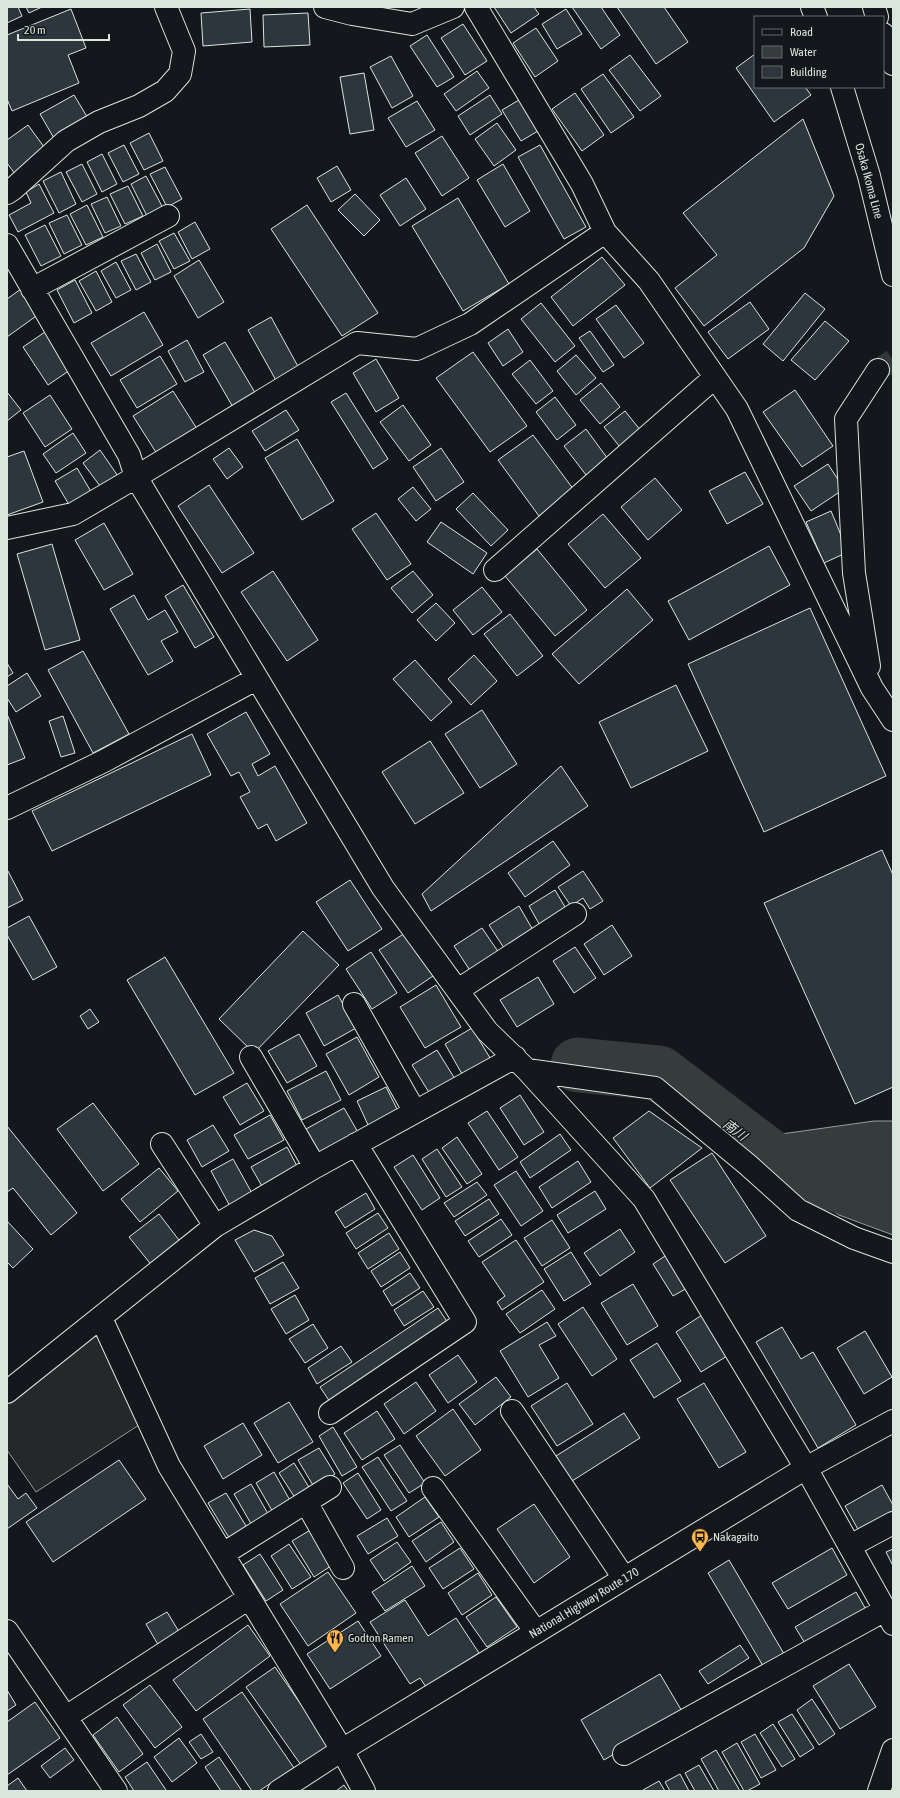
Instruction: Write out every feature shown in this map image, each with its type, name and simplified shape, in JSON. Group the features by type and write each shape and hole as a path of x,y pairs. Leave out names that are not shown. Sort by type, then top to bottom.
{"main road":[{"path":"7,193 66,141 99,122 139,106 165,91 180,74 184,51 166,7"},
{"path":"328,7 352,14 412,24 453,7"},
{"path":"476,7 582,184 605,232 649,281 714,378 737,409 872,688 893,720"},
{"path":"884,37 893,64"},
{"name":"Osaka Ikoma Line","path":"842,88 869,176 893,275"},
{"path":"32,289 168,216"},
{"path":"7,528 73,514 357,343 417,349 470,324 605,232"},
{"path":"7,245 129,455 136,477 256,679 384,888 487,1031 521,1064 644,1199 806,1468 850,1546 887,1603 624,1754"},
{"path":"872,688 854,573 846,418 878,370"},
{"path":"495,570 714,378"},
{"path":"7,808 104,761 256,679"},
{"path":"458,990 575,914"},
{"path":"354,1004 415,1112"},
{"path":"251,1057 314,1167"},
{"path":"7,1392 215,1226 314,1167 415,1112 521,1064 655,1088 748,1165 798,1210 854,1238 893,1252"},
{"path":"162,1144 215,1226"},
{"path":"330,1413 465,1322 356,1144"},
{"path":"101,1318 169,1466 342,1750 364,1791"},
{"path":"512,1411 624,1578"},
{"name":"National Highway Route 170","path":"279,1791 342,1750 806,1468 893,1421"},
{"path":"222,1554 330,1487"},
{"path":"433,1488 536,1632"},
{"path":"306,1502 343,1568"},
{"path":"850,1546 893,1523"},
{"path":"66,1717 249,1598"},
{"path":"7,1631 116,1791"},
{"path":"879,1791 893,1750"}],"shaded area":[{"path":"101,1332 142,1423 36,1492 7,1450 7,1401 93,1334"}],"water":[{"path":"874,1121 893,1121 893,1235 839,1215 760,1162 767,1136"}],"building":[{"path":"7,7 18,7 22,16 7,23"},
{"path":"26,7 42,7 29,13"},
{"path":"494,7 534,7 539,14 511,33"},
{"path":"572,7 601,7 620,35 601,49"},
{"path":"617,7 664,7 688,42 656,64"},
{"path":"71,9 86,48 68,55 79,83 12,111 7,99 7,35"},
{"path":"250,9 252,42 203,46 201,13"},
{"path":"566,9 582,34 557,49 542,24"},
{"path":"308,13 310,45 264,47 263,15"},
{"path":"463,24 487,61 465,75 441,38"},
{"path":"536,28 558,61 535,77 513,43"},
{"path":"427,35 454,77 437,87 410,46"},
{"path":"630,55 661,96 640,111 609,70"},
{"path":"754,55 754,88 806,88 811,95 774,122 736,68"},
{"path":"391,56 413,96 392,108 370,67"},
{"path":"477,71 489,88 456,111 444,94"},
{"path":"364,73 374,130 350,134 340,77"},
{"path":"603,74 634,117 611,133 581,89"},
{"path":"575,93 604,135 582,151 552,109"},
{"path":"74,95 89,120 55,140 40,114"},
{"path":"490,95 502,114 470,135 458,116"},
{"path":"519,100 538,131 521,141 502,110"},
{"path":"417,101 435,130 406,147 388,118"},
{"path":"803,119 834,196 804,248 704,326 675,288 717,255 683,213"},
{"path":"497,123 516,150 494,166 475,139"},
{"path":"28,125 47,151 15,174 7,163 7,140"},
{"path":"149,133 163,161 144,170 130,143"},
{"path":"442,136 469,178 442,196 415,153"},
{"path":"124,145 139,174 123,182 108,153"},
{"path":"540,145 586,227 564,239 518,157"},
{"path":"102,154 117,184 102,192 87,162"},
{"path":"82,164 97,194 82,202 66,172"},
{"path":"503,164 530,211 505,227 477,180"},
{"path":"337,166 351,190 331,202 317,178"},
{"path":"165,167 182,199 167,207 150,174"},
{"path":"61,172 76,204 59,213 43,181"},
{"path":"146,176 163,208 147,216 131,184"},
{"path":"406,178 426,209 400,226 380,195"},
{"path":"39,184 54,213 18,232 9,215 31,203 26,192"},
{"path":"128,186 143,216 125,224 110,194"},
{"path":"355,194 380,220 364,236 338,210"},
{"path":"107,197 121,226 105,233 91,204"},
{"path":"458,198 509,284 463,311 412,226"},
{"path":"87,205 103,237 86,245 70,214"},
{"path":"307,205 378,313 342,336 271,229"},
{"path":"67,215 82,245 64,254 49,223"},
{"path":"195,222 210,249 192,259 178,232"},
{"path":"45,225 61,256 41,266 25,235"},
{"path":"174,233 190,261 174,269 159,241"},
{"path":"157,244 171,272 155,280 141,253"},
{"path":"136,254 151,282 136,290 121,261"},
{"path":"602,257 625,285 573,326 551,297"},
{"path":"199,260 224,302 198,318 174,276"},
{"path":"116,262 131,290 116,298 101,271"},
{"path":"96,271 112,302 96,311 79,281"},
{"path":"75,280 92,313 74,323 57,290"},
{"path":"21,289 39,314 7,337 7,299"},
{"path":"805,293 825,309 783,361 763,344"},
{"path":"750,302 769,329 728,359 708,332"},
{"path":"541,303 575,346 555,362 521,319"},
{"path":"616,305 644,343 624,358 596,319"},
{"path":"144,312 163,345 111,376 91,343"},
{"path":"271,317 301,372 278,384 248,330"},
{"path":"825,321 849,341 815,380 791,360"},
{"path":"508,329 523,352 503,366 488,343"},
{"path":"590,331 614,365 603,372 579,338"},
{"path":"45,332 70,370 48,385 23,347"},
{"path":"187,340 204,372 185,382 168,351"},
{"path":"225,342 257,396 234,409 203,355"},
{"path":"473,352 527,426 490,452 436,378"},
{"path":"576,355 596,378 576,395 557,371"},
{"path":"160,356 177,384 137,408 120,380"},
{"path":"376,359 399,398 376,412 353,373"},
{"path":"530,360 553,391 536,404 512,374"},
{"path":"601,383 620,407 600,424 580,400"},
{"path":"795,390 833,446 802,467 763,412"},
{"path":"173,391 199,432 159,457 133,416"},
{"path":"7,392 21,410 7,421"},
{"path":"346,393 388,459 373,469 331,402"},
{"path":"50,395 72,429 45,447 23,413"},
{"path":"555,397 576,425 557,440 536,412"},
{"path":"403,405 431,445 409,461 380,422"},
{"path":"286,410 299,430 265,451 252,431"},
{"path":"625,411 641,431 620,447 604,427"},
{"path":"586,429 608,459 586,475 564,446"},
{"path":"73,433 86,453 56,473 43,454"},
{"path":"533,435 574,490 539,516 498,460"},
{"path":"297,439 334,501 302,520 265,458"},
{"path":"229,448 243,467 227,479 213,459"},
{"path":"441,448 464,482 436,501 413,467"},
{"path":"100,450 120,479 103,490 83,463"},
{"path":"24,451 43,502 7,515 7,457"},
{"path":"828,464 844,489 811,511 794,486"},
{"path":"77,468 93,495 71,508 55,481"},
{"path":"745,472 763,504 727,524 709,491"},
{"path":"655,478 682,510 648,540 621,507"},
{"path":"209,485 254,553 222,573 178,506"},
{"path":"413,487 431,509 416,521 398,499"},
{"path":"473,493 508,530 491,546 456,509"},
{"path":"831,511 848,552 824,563 806,522"},
{"path":"376,513 411,564 387,580 352,529"},
{"path":"603,514 641,558 605,588 568,544"},
{"path":"441,522 487,553 473,574 427,542"},
{"path":"104,523 133,574 104,590 75,540"},
{"path":"52,544 80,640 45,650 17,554"},
{"path":"769,546 790,585 689,640 668,601"},
{"path":"537,549 587,610 555,636 505,576"},
{"path":"273,571 318,640 287,661 241,592"},
{"path":"413,571 433,595 412,613 391,588"},
{"path":"183,585 214,637 195,648 165,596"},
{"path":"482,587 502,612 473,635 453,610"},
{"path":"627,589 653,620 579,684 552,654"},
{"path":"134,595 148,620 165,610 178,632 161,641 173,661 148,675 110,609"},
{"path":"436,603 455,623 436,641 417,620"},
{"path":"810,608 886,776 764,832 688,664"},
{"path":"510,614 543,656 517,676 484,634"},
{"path":"83,651 129,734 93,753 48,670"},
{"path":"474,655 497,681 471,705 448,679"},
{"path":"415,660 452,702 431,721 393,679"},
{"path":"7,663 13,673 7,677"},
{"path":"27,673 41,696 16,712 7,698 7,686"},
{"path":"676,685 708,751 631,788 599,722"},
{"path":"482,710 517,764 480,788 445,734"},
{"path":"246,712 270,754 252,764 258,776 275,766 307,823 276,841 267,824 258,829 240,797 250,792 239,772 231,776 207,734"},
{"path":"7,714 25,758 7,765"},
{"path":"63,716 75,753 61,757 49,721"},
{"path":"192,734 211,775 52,851 32,811"},
{"path":"430,741 464,793 415,824 382,772"},
{"path":"561,766 588,806 431,911 422,894"},
{"path":"553,841 570,865 525,897 508,873"},
{"path":"882,850 893,875 893,1087 855,1104 764,903"},
{"path":"8,871 23,900 7,908 7,872"},
{"path":"583,871 603,901 590,909 583,898 571,906 558,887"},
{"path":"350,880 382,929 348,951 316,902"},
{"path":"555,890 568,912 542,929 529,906"},
{"path":"519,906 533,930 504,948 489,925"},
{"path":"29,916 57,967 33,980 7,935 7,928"},
{"path":"612,925 632,956 604,975 584,944"},
{"path":"482,928 499,953 471,972 454,946"},
{"path":"303,931 339,965 254,1053 219,1019"},
{"path":"405,933 433,976 408,993 379,950"},
{"path":"575,947 596,978 574,993 553,961"},
{"path":"371,952 397,993 372,1009 346,969"},
{"path":"165,957 234,1073 195,1095 127,980"},
{"path":"538,977 554,1004 517,1027 500,1000"},
{"path":"436,985 461,1027 425,1048 400,1007"},
{"path":"338,995 356,1028 324,1046 306,1013"},
{"path":"90,1009 99,1022 88,1029 80,1016"},
{"path":"472,1028 490,1058 462,1074 445,1044"},
{"path":"299,1034 317,1066 287,1083 268,1051"},
{"path":"357,1037 379,1077 349,1095 326,1054"},
{"path":"437,1050 455,1079 430,1094 412,1065"},
{"path":"326,1071 341,1100 302,1120 287,1091"},
{"path":"247,1083 264,1111 240,1125 223,1097"},
{"path":"386,1087 399,1113 369,1127 357,1101"},
{"path":"520,1095 544,1132 524,1145 500,1108"},
{"path":"93,1103 139,1164 103,1191 57,1129"},
{"path":"344,1108 359,1134 321,1155 306,1129"},
{"path":"487,1111 518,1157 499,1170 468,1123"},
{"path":"649,1111 702,1148 650,1188 613,1138"},
{"path":"270,1115 284,1140 248,1159 234,1135"},
{"path":"213,1125 229,1151 202,1167 187,1140"},
{"path":"7,1126 77,1213 51,1235 13,1188 7,1192"},
{"path":"560,1134 571,1150 530,1178 520,1162"},
{"path":"457,1137 482,1174 467,1184 442,1148"},
{"path":"287,1147 298,1168 263,1188 251,1167"},
{"path":"437,1149 462,1187 446,1197 422,1159"},
{"path":"712,1153 766,1236 725,1263 670,1180"},
{"path":"413,1155 440,1198 422,1210 394,1167"},
{"path":"233,1159 253,1195 231,1208 211,1171"},
{"path":"578,1161 591,1182 552,1208 539,1187"},
{"path":"159,1168 178,1191 140,1222 121,1199"},
{"path":"516,1171 543,1211 521,1226 494,1185"},
{"path":"477,1182 487,1195 454,1217 444,1203"},
{"path":"595,1191 606,1209 568,1233 557,1215"},
{"path":"366,1193 375,1209 345,1228 335,1212"},
{"path":"489,1199 499,1214 465,1236 455,1221"},
{"path":"378,1213 388,1228 356,1249 346,1233"},
{"path":"159,1214 182,1244 153,1267 129,1237"},
{"path":"501,1219 512,1235 479,1257 468,1241"},
{"path":"552,1220 570,1248 542,1266 524,1238"},
{"path":"7,1221 33,1249 13,1268 7,1262"},
{"path":"620,1229 635,1252 600,1276 584,1253"},
{"path":"254,1230 272,1236 284,1255 254,1272 235,1240"},
{"path":"389,1233 399,1249 368,1269 358,1253"},
{"path":"516,1240 544,1282 502,1310 497,1302 505,1296 482,1262"},
{"path":"400,1252 410,1268 381,1287 371,1271"},
{"path":"571,1252 591,1284 564,1301 544,1269"},
{"path":"668,1254 689,1287 673,1296 653,1264"},
{"path":"283,1262 299,1288 270,1304 255,1278"},
{"path":"410,1273 420,1288 392,1306 383,1291"},
{"path":"633,1284 658,1326 627,1345 601,1303"},
{"path":"542,1290 555,1309 520,1333 506,1314"},
{"path":"423,1291 434,1307 404,1326 394,1310"},
{"path":"295,1295 309,1320 286,1334 271,1309"},
{"path":"583,1307 617,1359 592,1376 558,1324"},
{"path":"438,1308 450,1326 332,1405 320,1387"},
{"path":"702,1315 727,1356 701,1372 676,1332"},
{"path":"547,1322 556,1336 539,1345 559,1378 528,1397 500,1351"},
{"path":"313,1324 328,1348 305,1363 289,1339"},
{"path":"782,1327 801,1359 813,1352 856,1425 818,1448 756,1342"},
{"path":"865,1331 892,1377 864,1394 837,1348"},
{"path":"657,1343 681,1381 654,1398 630,1360"},
{"path":"341,1346 352,1362 317,1384 308,1368"},
{"path":"458,1355 477,1382 448,1403 429,1375"},
{"path":"496,1377 511,1397 475,1425 459,1404"},
{"path":"416,1382 436,1411 404,1434 384,1404"},
{"path":"567,1383 593,1424 557,1446 531,1406"},
{"path":"704,1383 746,1452 719,1468 677,1399"},
{"path":"289,1402 313,1442 278,1463 254,1423"},
{"path":"453,1409 481,1450 445,1476 416,1436"},
{"path":"377,1411 395,1439 362,1460 344,1433"},
{"path":"624,1413 640,1438 572,1481 556,1456"},
{"path":"243,1423 262,1455 223,1479 204,1446"},
{"path":"333,1427 357,1467 342,1476 319,1436"},
{"path":"400,1445 425,1483 409,1493 384,1455"},
{"path":"319,1448 335,1474 314,1487 298,1460"},
{"path":"378,1457 407,1501 391,1511 362,1467"},
{"path":"119,1460 146,1499 53,1562 26,1522"},
{"path":"294,1463 312,1492 297,1501 279,1473"},
{"path":"274,1472 292,1504 274,1514 256,1483"},
{"path":"358,1473 381,1510 367,1519 343,1483"},
{"path":"7,1484 18,1499 26,1493 37,1508 7,1529"},
{"path":"251,1484 271,1519 254,1529 234,1494"},
{"path":"882,1485 893,1505 893,1515 860,1533 845,1506"},
{"path":"226,1493 249,1531 231,1541 208,1503"},
{"path":"425,1497 439,1517 409,1537 396,1517"},
{"path":"534,1504 570,1557 534,1583 497,1529"},
{"path":"387,1518 398,1536 368,1554 357,1536"},
{"path":"441,1522 454,1542 426,1562 412,1541"},
{"path":"312,1529 334,1564 314,1577 292,1541"},
{"path":"397,1542 411,1562 384,1581 370,1560"},
{"path":"289,1544 311,1577 292,1589 271,1556"},
{"path":"460,1548 474,1569 443,1589 429,1568"},
{"path":"832,1548 847,1575 788,1609 772,1583"},
{"path":"893,1549 893,1566 886,1552"},
{"path":"260,1554 283,1590 266,1601 243,1565"},
{"path":"729,1560 787,1659 766,1671 708,1573"},
{"path":"412,1566 425,1586 385,1611 372,1592"},
{"path":"328,1572 356,1613 308,1646 280,1604"},
{"path":"478,1573 492,1595 462,1615 448,1593"},
{"path":"856,1592 868,1613 808,1648 795,1627"},
{"path":"496,1597 517,1627 487,1647 466,1617"},
{"path":"405,1600 428,1636 456,1618 479,1653 426,1687 420,1678 410,1684 370,1622"},
{"path":"167,1612 181,1635 160,1648 146,1624"},
{"path":"358,1621 381,1656 330,1689 307,1654"},
{"path":"248,1625 270,1656 196,1711 173,1680"},
{"path":"740,1645 749,1658 708,1684 699,1671"},
{"path":"849,1664 876,1707 840,1729 813,1686"},
{"path":"275,1667 329,1745 301,1765 246,1687"},
{"path":"660,1674 683,1713 604,1760 581,1720"},
{"path":"150,1685 182,1727 155,1748 123,1705"},
{"path":"7,1690 16,1705 7,1711"},
{"path":"242,1692 294,1768 259,1791 252,1791 203,1719"},
{"path":"812,1699 835,1734 819,1745 797,1710"},
{"path":"35,1702 60,1738 7,1775 7,1722"},
{"path":"792,1714 814,1748 800,1757 778,1722"},
{"path":"117,1717 143,1754 119,1772 93,1735"},
{"path":"773,1724 795,1759 782,1767 760,1733"},
{"path":"201,1734 213,1752 201,1759 189,1742"},
{"path":"755,1734 776,1770 761,1778 741,1742"},
{"path":"179,1738 197,1763 172,1782 154,1757"},
{"path":"737,1743 760,1784 747,1791 744,1791 722,1752"},
{"path":"65,1748 74,1760 50,1778 41,1766"},
{"path":"716,1750 740,1791 719,1791 701,1759"},
{"path":"219,1757 242,1791 221,1791 205,1767"},
{"path":"147,1762 166,1790 165,1791 134,1791 125,1777"},
{"path":"699,1765 714,1791 695,1791 685,1773"},
{"path":"680,1774 689,1791 670,1791 665,1782"},
{"path":"18,1778 27,1791 7,1791 7,1786"},
{"path":"659,1781 665,1791 643,1790"},
{"path":"344,1785 348,1791 336,1791"}],"waterway":[{"name":"南川","path":"578,1065 659,1073 791,1173 893,1199"}],"tunnel":[{"path":"878,370 893,360"}],"place":[{"name":"Nakagaito","path":"700,1552"},
{"name":"Godton Ramen","path":"335,1653"}]}
